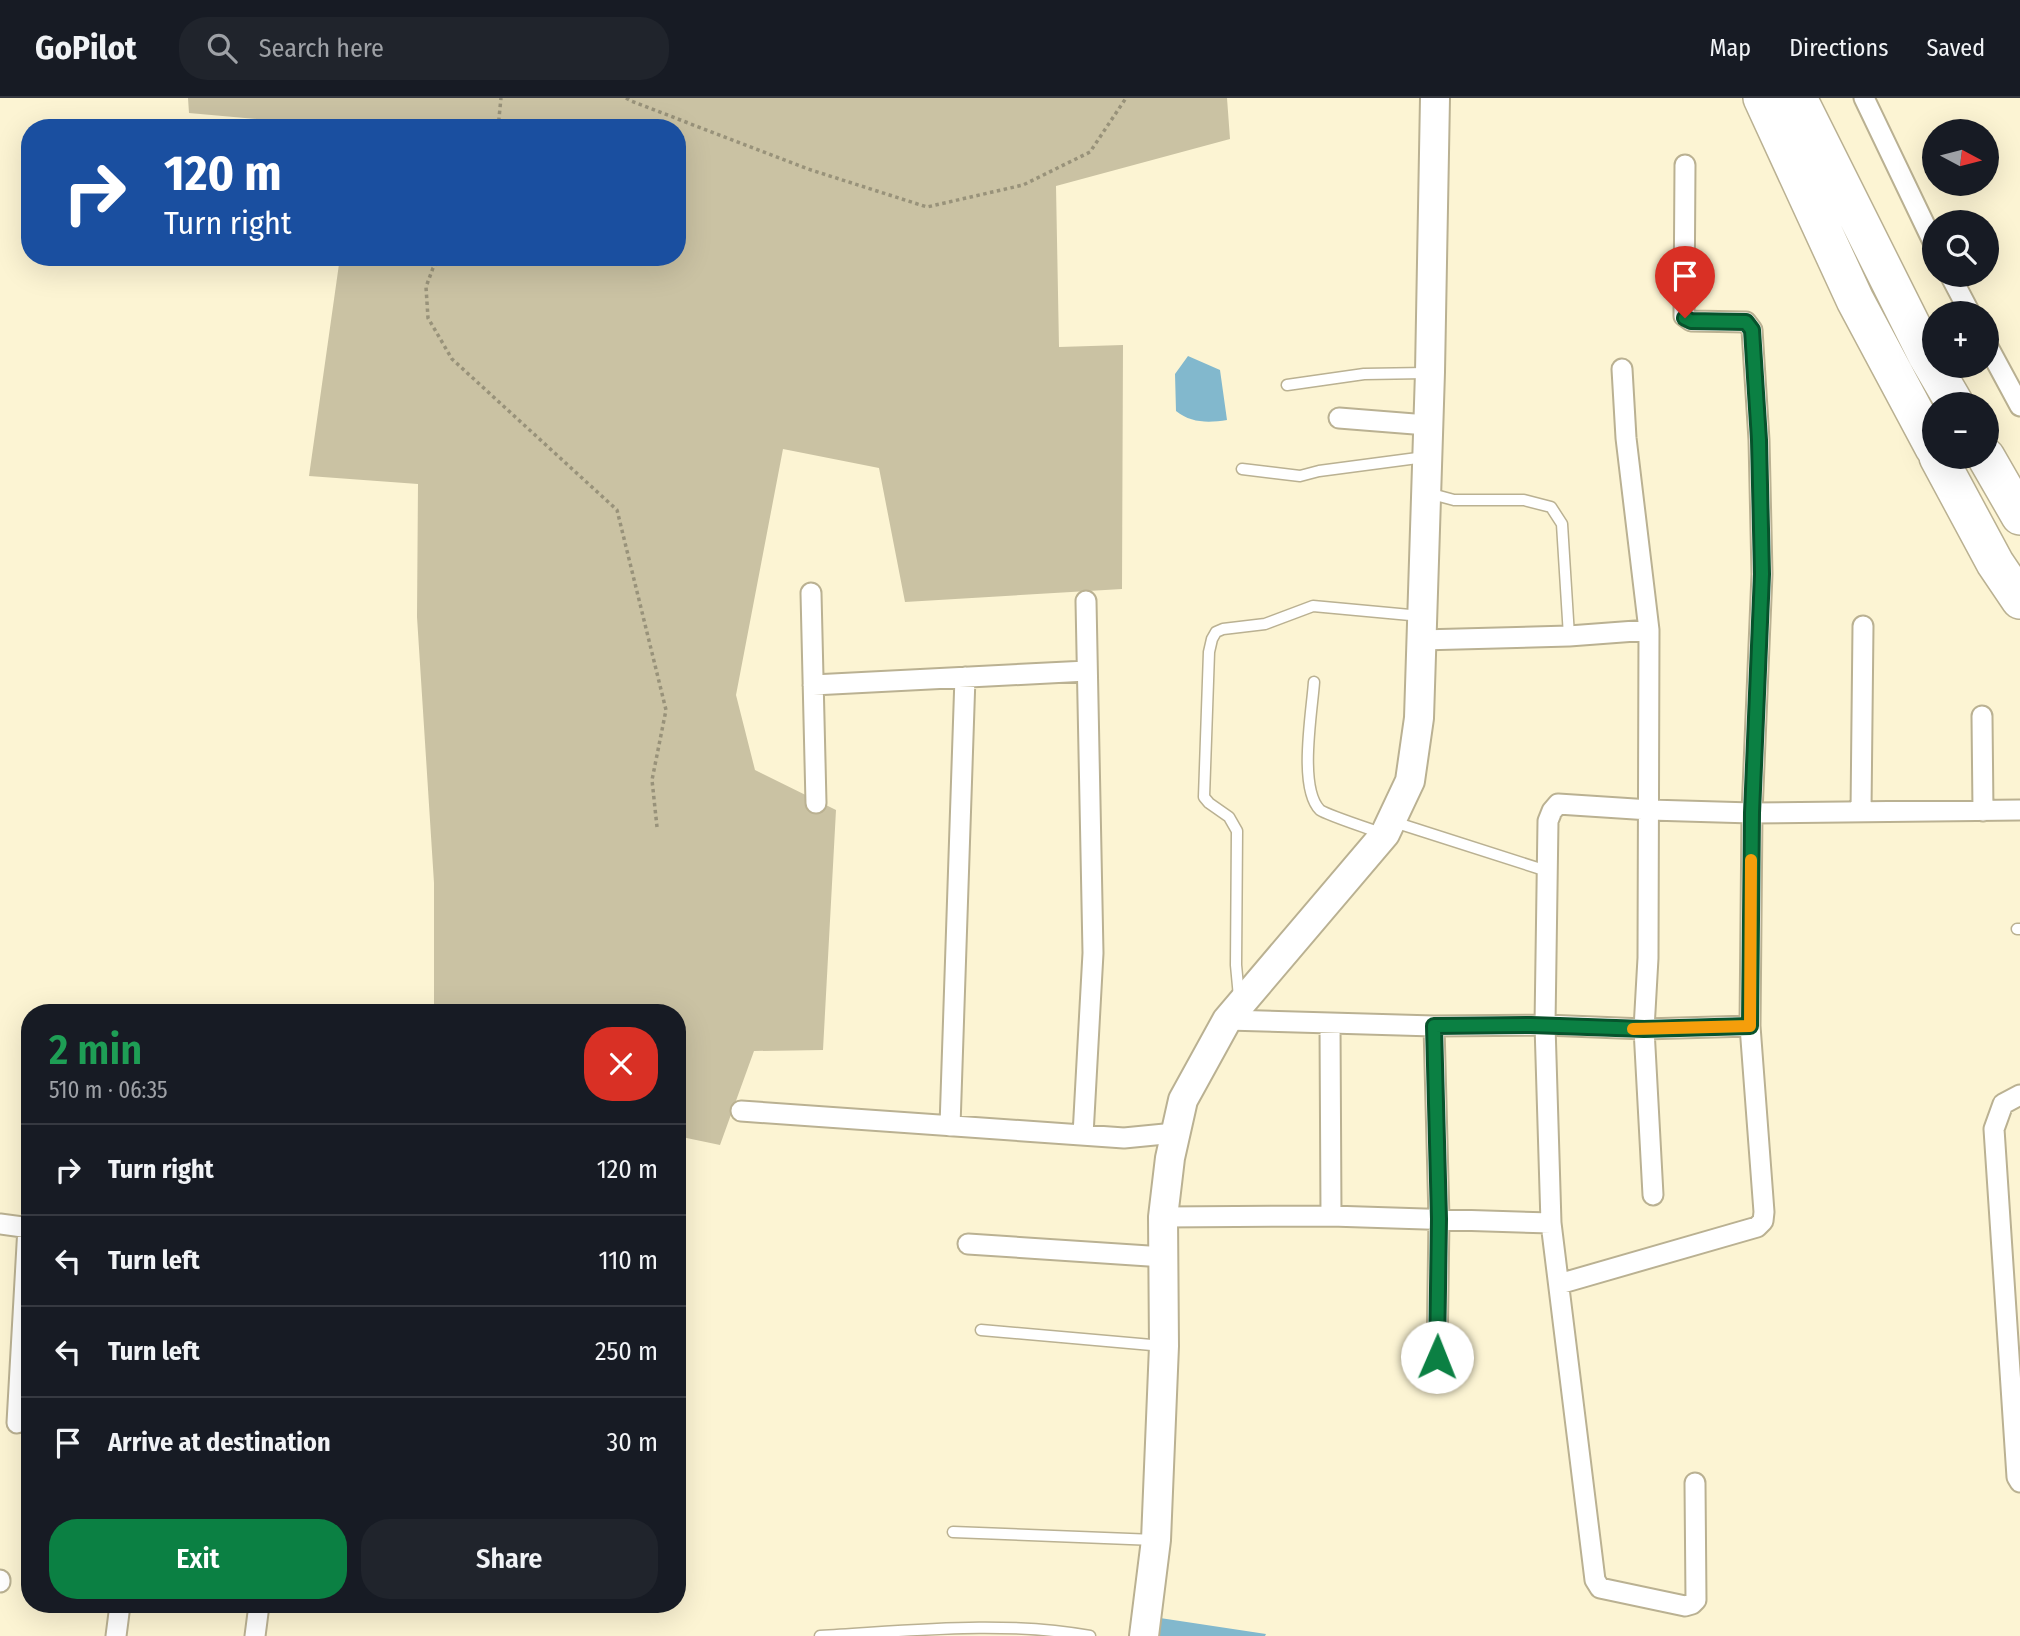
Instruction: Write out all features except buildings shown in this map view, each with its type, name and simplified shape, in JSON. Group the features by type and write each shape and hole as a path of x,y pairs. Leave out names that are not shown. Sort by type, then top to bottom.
{"highway":[{"path":"1762,98 1855,300 1922,426"},
{"path":"1798,98 1927,356 1948,392"},
{"path":"1944,469 1995,563 2020,600"},
{"path":"1993,469 2020,516"}],"street":[{"path":"1144,1636 1156,1540 1164,1346 1163,1217 1170,1158 1183,1100 1233,1013 1388,828 1410,781 1419,718 1435,98"},
{"path":"1864,98 1922,219"},
{"path":"1559,1283 1757,1227 1763,1222 1750,1026 1752,813 1762,574 1759,440 1752,330 1746,322 1691,321 1684,316 1685,165"},
{"path":"1999,368 2020,406"},
{"path":"1622,369 1626,438 1649,630 1650,810 1644,1029 1653,1195"},
{"path":"1339,418 1427,425"},
{"path":"811,593 816,803"},
{"path":"1083,1135 1093,953 1086,601"},
{"path":"1861,811 1863,626"},
{"path":"1421,628 1569,636 1649,630"},
{"path":"813,685 1087,671"},
{"path":"950,1126 964,677"},
{"path":"1982,716 1983,811"},
{"path":"1695,1483 1696,1600 1685,1606 1600,1588 1595,1580 1551,1223 1545,1025 1548,821 1552,811 1558,804 1752,813 2020,810"},
{"path":"1233,1013 1330,1024 1545,1025 1644,1029 1750,1026"},
{"path":"1330,1024 1331,1216"},
{"path":"1434,1026 1439,1219 1437,1357"},
{"path":"2020,1095 2003,1104 1994,1129 2017,1477 2020,1482"},
{"path":"741,1111 1124,1138 1175,1133"},
{"path":"1163,1217 1331,1216 1551,1223"},
{"path":"0,1224 21,1227"},
{"path":"968,1244 1164,1256"},
{"path":"17,1423 21,1358"},
{"path":"116,1636 119,1613"},
{"path":"255,1636 258,1613"}],"lane":[{"path":"1287,385 1364,374 1430,372"},
{"path":"1242,469 1300,476 1426,457"},
{"path":"1424,492 1454,500 1524,500 1551,507 1562,524 1569,636"},
{"path":"1233,1013 1237,831 1229,817 1204,797 1209,652 1212,639 1216,632 1223,629 1265,624 1313,606 1421,628"},
{"path":"1314,682 1307,774 1311,795 1321,811 1547,871"},
{"path":"981,1330 1164,1346"},
{"path":"953,1532 1156,1540"},
{"path":"820,1636 973,1627 1065,1631 1090,1636"}],"path":[{"path":"499,119 501,98"},
{"path":"626,98 678,119"},
{"path":"686,122 808,169 927,207 1023,185 1090,152 1126,98"},
{"path":"435,266 426,287 428,318 452,359 617,510 666,710 652,780 657,827"}],"shaded area":[{"path":"188,98 1227,98 1230,139 1056,186 1059,347 1123,345 1122,589 905,602 879,468 783,449 736,695 755,770 836,810 823,1050 754,1051 720,1145 686,1138 686,1004 434,1004 434,883 417,617 418,484 309,476 339,266 686,266 686,119 257,119 189,113"}],"water":[{"path":"1188,356 1220,370 1227,420 1200,421 1176,411 1175,374"},
{"path":"1160,1618 1266,1634 1159,1636"}],"slow traffic":[{"path":"1633,1029 1750,1026 1751,860"}],"route":[{"path":"1437,1357 1439,1219 1434,1026 1531,1025 1644,1029 1750,1026 1752,813 1762,574 1759,440 1752,327 1746,322 1689,321 1685,318"}]}
